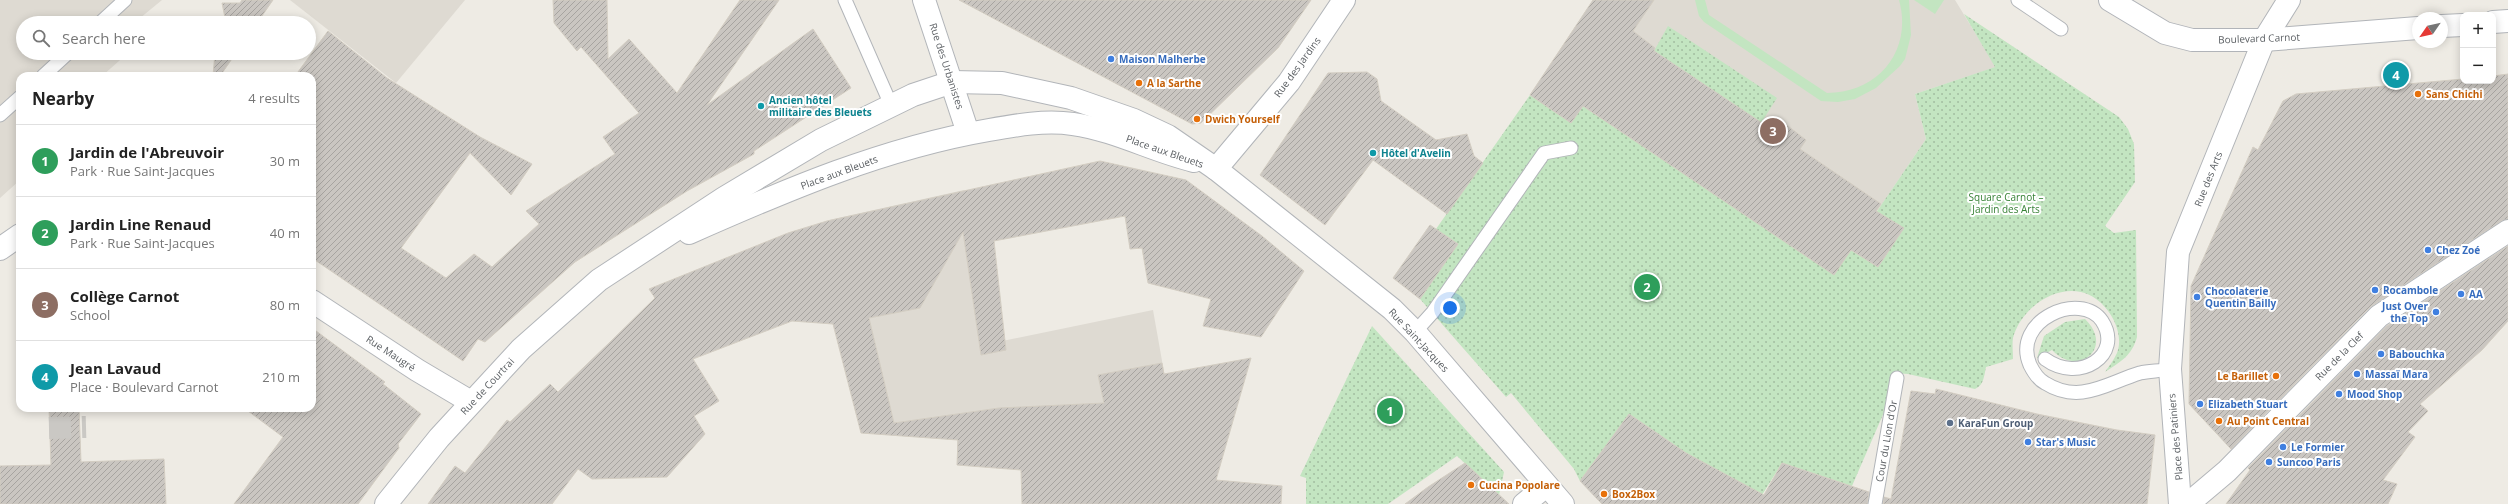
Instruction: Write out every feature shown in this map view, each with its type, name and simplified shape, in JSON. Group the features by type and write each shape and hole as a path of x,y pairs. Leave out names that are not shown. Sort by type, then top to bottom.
{"street":[{"name":"Rue des Urbanistes","path":"924,0 968,133"},
{"name":"Rue des Jardins","path":"1216,169 1289,82 1344,0"},
{"name":"Boulevard Carnot","path":"2110,0 2165,33 2192,40 2264,40 2412,28"},
{"name":"Rue des Arts","path":"2170,369 2178,252 2264,40 2289,0"},
{"path":"2496,22 2508,21"},
{"path":"2448,26 2460,25"},
{"name":"Place aux Bleuets","path":"599,280 724,198 821,140 926,89 952,82 1007,83 1070,98 1108,110 1168,136 1216,169"},
{"name":"Place aux Bleuets","path":"633,259 745,208 816,180 922,144 968,133 1035,123 1074,124 1129,139 1172,156 1216,169"},
{"name":"Rue Saint-Jacques","path":"1216,169 1355,278 1414,332 1546,486 1564,504"},
{"name":"Rue de la Clef","path":"2188,504 2227,470 2379,316 2508,231"},
{"path":"0,249 16,238"},
{"name":"Rue de Courtrai","path":"386,504 471,402 521,350 599,280"},
{"name":"Rue Maugré","path":"316,304 471,402"},
{"name":"Place des Patiniers","path":"2170,369 2180,504"},
{"path":"1524,504 1546,486"}],"lane":[{"path":"108,16 125,0"},
{"path":"845,0 891,106"},
{"path":"2018,0 2061,29"},
{"path":"47,72 60,60"},
{"path":"0,115 16,101"},
{"path":"1414,332 1433,312 1544,153 1571,148"},
{"path":"2045,359 2064,369 2076,369 2096,362 2102,354 2107,336 2101,320 2092,312 2076,308 2062,309 2046,318 2035,326 2026,342 2026,356 2032,370 2045,383 2071,393 2083,392 2102,389 2141,373 2170,369"},
{"name":"Cour du Lion d'Or","path":"1875,504 1897,378"}],"shaded area":[{"path":"0,0 162,0 143,16 16,16 16,60 120,60 107,72 16,72 16,184 0,198"},
{"path":"290,0 465,0 396,83 316,20 316,16 310,16"},
{"path":"1593,0 1955,0 1996,67 1915,94 1926,139 1834,275 1582,106 1571,123 1534,100 1530,95"},
{"path":"964,190 977,259 988,344 1153,310 1180,462 1180,481 957,465 957,440 861,433 834,327 856,321 829,220"}],"green space":[{"path":"1695,0 1705,0 1709,15 1827,93 1846,91 1862,86 1876,77 1888,65 1896,51 1901,36 1902,18 1899,0 1909,0 1911,35 1905,59 1900,66 1876,88 1855,99 1838,102 1821,101 1704,22 1699,16"},
{"path":"1914,0 1944,0 1935,14"},
{"name":"Square Carnot – Jardin des Arts","path":"1964,14 2119,117 2128,129 2134,144 2135,182 2105,226 2114,233 2136,230 2137,337 2129,354 2105,372 2116,356 2119,344 2119,334 2111,316 2098,300 2090,295 2070,291 2059,293 2039,302 2022,318 2013,338 2013,359 1986,367 1982,383 1975,389 1908,374 1894,373 1888,403 1852,486 1782,463 1762,495 1686,453 1629,414 1580,481 1574,469 1511,393 1506,397 1420,299 1458,244 1436,229 1530,95 1571,123 1583,106 1834,274 1851,250 1878,267 1895,241 1869,223 1926,139 1915,94 1995,67"},
{"path":"1668,26 1777,98 1761,123 1654,51"},
{"path":"2085,319 2093,330 2096,340 2095,349 2090,356 2082,360 2072,361 2062,358 2052,350 2037,358 2044,336 2065,322"},
{"path":"1372,326 1504,472 1499,495 1457,456 1388,504 1306,504 1306,478 1300,476"}],"building":[{"path":"242,0 273,0 262,16 225,16 222,3 240,3"},
{"path":"553,0 607,0 608,59 629,39 677,93 740,0 779,0 707,105 813,29 851,88 754,151 754,154 687,191 575,262 485,342 478,339 463,361 316,261 316,72 298,72 307,60 316,60 316,47 328,31 387,78 480,137 532,164 511,195 470,153 401,248 446,278 474,254 492,267 539,224 526,211 615,154 603,137 639,113 581,47 577,51 554,23"},
{"path":"959,0 1311,0 1278,48 1201,123 1192,124"},
{"path":"1593,0 1654,0 1633,31 1655,48 1654,51 1777,133 1784,123 1806,140 1800,149 1881,204 1876,211 1904,228 1878,267 1851,250 1834,275 1583,106 1571,123 1530,95"},
{"path":"214,60 231,60 223,72 213,72"},
{"name":"Hôtel d'Avelin","path":"1367,72 1377,79 1381,101 1436,140 1467,134 1474,156 1483,163 1447,214 1373,160 1325,225 1260,175 1328,73"},
{"path":"2508,74 2508,219 2501,221 2370,307 2231,449 2189,404 2191,286 2253,147 2258,150 2283,101 2296,94 2460,79 2460,84 2496,84 2496,76"},
{"path":"1100,161 1186,180 1262,236 1304,271 1261,337 1203,326 1211,299 1148,283 1142,248 1130,249 1125,216 994,241 1006,350 981,355 963,232 920,308 869,318 894,423 999,408 1104,403 1098,375 1162,363 1164,374 1251,358 1216,480 1282,486 1281,504 1022,504 1021,470 957,465 958,440 861,433 833,324 792,321 693,359 719,401 694,416 705,434 667,477 592,479 578,469 552,504 428,504 455,466 465,473 507,420 510,422 550,384 558,392 609,343 655,298 649,289 788,233 827,221"},
{"path":"1430,225 1458,244 1420,299 1393,278"},
{"path":"2508,246 2508,321 2482,350 2420,404 2428,411 2408,432 2415,437 2383,480 2397,484 2388,504 2226,504 2250,470 2248,468 2387,326"},
{"path":"316,331 385,382 383,384 421,414 398,444 399,448 358,504 234,504 283,437 249,412 316,412"},
{"path":"1936,389 2037,414 2117,430 2155,435 2147,504 1883,504 1884,497 1891,499 1911,391 1935,394"},
{"path":"49,412 79,412 81,462 164,459 166,504 0,504 0,466 51,465"},
{"path":"1629,414 1686,453 1764,495 1782,463 1869,492 1867,504 1602,504 1580,481"},
{"path":"1465,463 1509,504 1405,504 1428,487"}],"tunnel":[{"path":"49,428 86,427"}],"place":[{"name":"Maison Malherbe","path":"1111,59"},
{"name":"Jean Lavaud","path":"2396,75"},
{"name":"A la Sarthe","path":"1139,83"},
{"name":"Sans Chichi","path":"2418,94"},
{"name":"Ancien hôtel militaire des Bleuets","path":"761,106"},
{"name":"Dwich Yourself","path":"1197,119"},
{"name":"Collège Carnot","path":"1773,131"},
{"name":"Hôtel d'Avelin","path":"1373,153"},
{"name":"Chez Zoé","path":"2428,250"},
{"name":"Jardin Line Renaud","path":"1647,287"},
{"name":"Rocambole","path":"2375,290"},
{"name":"AA","path":"2461,294"},
{"name":"Chocolaterie Quentin Bailly","path":"2197,297"},
{"name":"Just Over the Top","path":"2436,312"},
{"name":"Babouchka","path":"2381,354"},
{"name":"Massaï Mara","path":"2357,374"},
{"name":"Le Barillet","path":"2276,376"},
{"name":"Mood Shop","path":"2339,394"},
{"name":"Elizabeth Stuart","path":"2200,404"},
{"name":"Jardin de l'Abreuvoir","path":"1390,411"},
{"name":"Au Point Central","path":"2219,421"},
{"name":"KaraFun Group","path":"1950,423"},
{"name":"Star's Music","path":"2028,442"},
{"name":"Le Formier","path":"2283,447"},
{"name":"Suncoo Paris","path":"2269,462"},
{"name":"Cucina Popolare","path":"1471,485"},
{"name":"Box2Box","path":"1604,494"}]}
